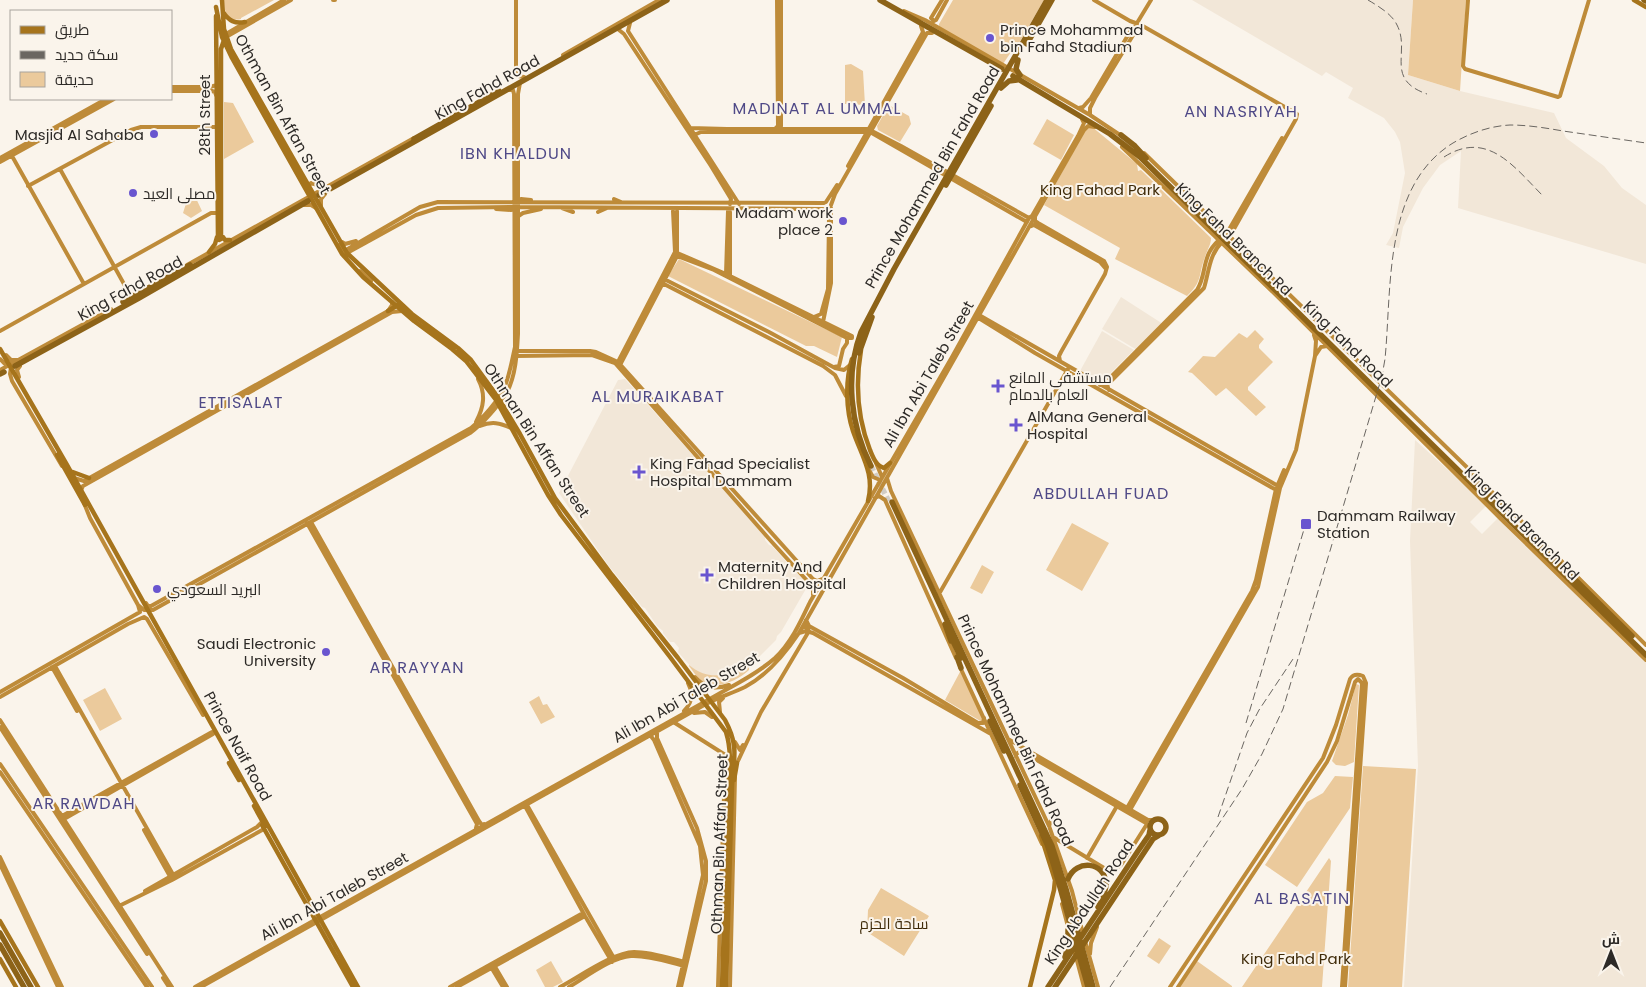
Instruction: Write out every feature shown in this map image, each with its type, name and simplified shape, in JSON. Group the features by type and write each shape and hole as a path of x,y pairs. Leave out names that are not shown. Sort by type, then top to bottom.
{"highway":[{"name":"King Fahd Road","path":"421,137 661,0"},
{"name":"King Fahd Road","path":"8,369 667,0"},
{"name":"King Fahd Road","path":"880,0 1063,104 1110,134 1140,157 1174,188 1646,650"},
{"name":"King Fahd Road","path":"884,0 898,10"},
{"name":"Prince Mohammed Bin Fahd Road","path":"1017,59 1047,0"},
{"name":"Prince Mohammed Bin Fahd Road","path":"870,464 859,436 853,408 853,370 861,332 876,301 1008,72 1052,0"},
{"path":"1000,87 1001,76 1016,69 1017,59"},
{"name":"King Fahd Road","path":"1008,72 1100,127 1121,137 1149,161 1174,188"},
{"path":"1000,87 1009,81 1008,72"},
{"path":"1100,127 1121,135 1149,161"},
{"path":"1109,136 1140,157"},
{"name":"Prince Mohammed Bin Fahd Road","path":"860,340 949,176"},
{"name":"King Fahd Road","path":"8,369 181,269 312,198"},
{"path":"1480,480 1496,498 1498,506"},
{"path":"1479,496 1498,506"},
{"name":"Prince Mohammed Bin Fahd Road","path":"889,504 1040,817 1052,846 1093,987"},
{"name":"King Fahd Road","path":"1498,506 1646,655"},
{"path":"1570,580 1601,616"},
{"name":"Prince Mohammed Bin Fahd Road","path":"946,622 1047,844 1064,889 1088,987"},
{"path":"946,622 964,648"},
{"path":"946,622 961,668"},
{"path":"1036,801 1040,817"},
{"path":"1154,820 1162,820 1166,826 1164,834 1158,836 1153,834 1149,827 1154,820"},
{"name":"King Abdullah Road","path":"1048,987 1149,835 1149,827"},
{"name":"King Abdullah Road","path":"1055,987 1153,839 1158,836"},
{"path":"1068,879 1071,872 1080,866 1091,865 1101,871 1106,887 1095,916"},
{"path":"1063,964 1068,950 1068,930"},
{"path":"0,933 32,987"},
{"path":"0,945 24,987"}],"main road":[{"name":"28th Street","path":"216,0 217,213 219,230"},
{"path":"216,51 224,37 222,0"},
{"path":"1634,0 1646,7"},
{"name":"Othman Bin Affan Street","path":"216,8 232,58 306,183"},
{"path":"222,10 229,20 245,22"},
{"name":"28th Street","path":"219,230 221,49 224,37"},
{"name":"Othman Bin Affan Street","path":"224,37 306,183 312,198 346,252 404,307 458,348 472,363 520,434 555,498 612,575 678,658 723,727 730,746 731,762 728,778 728,843"},
{"path":"221,63 226,55 232,58"},
{"name":"Othman Bin Affan Street","path":"320,211 328,232 344,258 406,314 455,351 498,400 548,495 561,515 670,657 707,702 725,720 734,740 735,755 724,870 728,987"},
{"path":"219,230 223,239 230,240"},
{"path":"209,255 219,230"},
{"path":"388,313 396,305 404,307"},
{"name":"Prince Mohammed Bin Fahd Road","path":"860,340 850,366 848,404 852,429 870,464 871,500"},
{"name":"Prince Naif Road","path":"0,347 17,381 357,987"},
{"path":"455,351 461,354 469,363 472,363"},
{"name":"Prince Naif Road","path":"0,354 17,381"},
{"path":"870,464 882,468 890,463"},
{"name":"Prince Naif Road","path":"65,467 70,471 85,501"},
{"path":"70,471 89,478"},
{"name":"Prince Naif Road","path":"204,714 259,816 301,888"},
{"path":"731,803 738,760 734,740"},
{"path":"259,816 261,823 276,836 322,917 357,987"},
{"path":"1030,987 1055,880 1039,825"},
{"path":"267,829 316,921 357,987"},
{"path":"728,843 729,868 727,869 726,867 728,843"},
{"name":"Othman Bin Affan Street","path":"720,987 723,963 725,895"},
{"path":"0,921 38,987"},
{"path":"0,959 16,987"}],"street":[{"path":"224,37 245,22 284,0"},
{"path":"224,37 292,0"},
{"path":"516,0 516,72 518,76 524,77"},
{"path":"550,66 672,0"},
{"path":"779,0 777,86 781,129"},
{"path":"775,131 779,123 781,95 779,0"},
{"path":"936,27 934,19 942,0"},
{"path":"925,20 934,19 947,0"},
{"path":"1089,0 1297,114 1296,120 1229,234 1220,241 1211,253 1197,290 1104,385 1100,385"},
{"path":"1094,0 1136,26"},
{"path":"1090,115 1090,108 1095,98 1135,32 1136,26 1151,0"},
{"path":"1468,0 1463,66 1465,69 1558,97 1560,96 1590,0"},
{"name":"King Fahd Branch Rd","path":"898,10 925,20 1008,72 1090,115 1149,156 1646,645"},
{"name":"King Fahd Branch Rd","path":"898,10 902,15 921,26 989,61"},
{"path":"626,33 630,24"},
{"path":"921,26 924,36"},
{"path":"1077,108 1083,107 1091,98 1117,52 1131,30 1136,26"},
{"path":"619,30 626,33 690,128 697,132 869,131"},
{"path":"814,318 820,314 828,289 828,218 824,210 825,203 924,36 932,32"},
{"path":"626,33 713,170 731,205 737,212"},
{"path":"85,501 147,605 151,606 308,522 479,421 508,388 517,354 516,94 520,83"},
{"name":"King Fahd Branch Rd","path":"1028,83 1080,117 1100,127 1143,165 1646,660"},
{"path":"172,92 209,89 217,85"},
{"path":"777,86 778,94 781,95"},
{"path":"172,87 209,89 215,92 216,95"},
{"path":"508,90 513,90 516,94"},
{"path":"0,158 104,100"},
{"path":"0,162 112,100"},
{"path":"1028,222 1034,217 1084,128 1084,122 1080,117"},
{"path":"1084,128 1088,126 1100,127"},
{"path":"28,186 131,130 141,127 217,127"},
{"name":"Ali Ibn Abi Taleb Street","path":"813,602 827,574 903,448 1028,222 1084,128"},
{"path":"775,131 781,129 869,131 1105,266 1106,270 1055,358"},
{"path":"823,322 831,283 831,207 835,194 869,131"},
{"path":"697,132 731,205 728,276"},
{"path":"209,255 230,240 312,198 404,142 421,137"},
{"path":"12,156 84,284"},
{"path":"60,169 129,293 136,295"},
{"path":"312,198 311,206 320,211 321,200 312,198 305,193 306,183 315,189 330,187"},
{"path":"312,198 330,187"},
{"path":"494,198 501,202"},
{"path":"556,202 563,198"},
{"path":"663,203 673,198"},
{"path":"614,199 623,202"},
{"path":"346,252 370,236 428,204 438,202 501,202 550,207 660,208 739,204 825,203 831,207"},
{"path":"355,260 355,250 416,214 429,209 487,207 541,202 731,205 827,211 831,207"},
{"path":"478,427 505,388 515,347 517,203"},
{"path":"803,208 820,207 820,205 808,203"},
{"path":"731,205 739,204"},
{"path":"181,269 295,207"},
{"path":"487,207 511,210"},
{"path":"517,217 526,212 550,207"},
{"path":"560,207 573,212"},
{"path":"598,212 608,207"},
{"path":"660,208 668,212"},
{"path":"619,364 676,254 675,211"},
{"path":"0,332 211,212 217,213"},
{"path":"1034,217 1035,221 1104,260 1108,267 1061,352 1059,356 1060,361"},
{"path":"322,218 346,252 376,287"},
{"path":"1109,390 1107,385 1204,288 1213,244 1213,238 1205,226"},
{"path":"340,241 347,244 370,236"},
{"path":"346,252 364,244"},
{"path":"1211,253 1220,248 1225,248 1232,253"},
{"path":"676,254 728,276 823,322 849,337"},
{"path":"619,364 676,254"},
{"path":"728,276 849,337 857,336 861,332"},
{"path":"663,281 764,329 833,366 844,370 850,366"},
{"path":"663,281 823,366 835,375 839,381 848,404"},
{"path":"81,490 83,486 388,313 392,305 389,298"},
{"path":"8,369 132,301"},
{"path":"28,358 111,309"},
{"path":"74,478 84,481 388,313 398,310 406,314"},
{"path":"977,315 1067,370 1278,489"},
{"name":"Ali Ibn Abi Taleb Street","path":"881,483 890,463 977,315"},
{"path":"998,328 1055,358 1224,455 1278,489"},
{"path":"1129,809 1255,594 1260,581 1278,489 1296,450 1314,356 1316,341 1314,332"},
{"path":"833,366 839,366 843,349 849,337"},
{"path":"1314,356 1321,347 1326,346"},
{"path":"0,347 12,360 7,376 17,381"},
{"path":"517,354 592,355 619,364 814,580 816,586 812,585"},
{"path":"6,355 8,369 17,381"},
{"path":"0,359 17,381"},
{"path":"619,364 637,388 812,585 814,592 813,602 799,633 788,649 769,670 753,682 707,702"},
{"path":"8,369 17,370 17,381"},
{"path":"470,428 480,414 484,402 482,389 473,370"},
{"path":"1067,370 1074,370"},
{"path":"939,594 1067,370"},
{"path":"637,388 646,392"},
{"path":"138,606 144,610 153,610 478,427 489,422 501,424 512,429"},
{"path":"1210,452 1224,455"},
{"name":"Prince Mohammed Bin Fahd Road","path":"870,464 881,483"},
{"name":"Prince Mohammed Bin Fahd Road","path":"870,464 873,477 891,491"},
{"name":"Prince Mohammed Bin Fahd Road","path":"889,472 887,481 891,491 1054,837 1068,879 1098,987"},
{"path":"881,483 889,504"},
{"path":"871,500 879,496 889,504"},
{"name":"Ali Ibn Abi Taleb Street","path":"322,917 685,717 761,669 783,649 813,602 871,500"},
{"path":"889,504 890,500 894,500 898,506"},
{"path":"85,501 90,518 134,598 140,613"},
{"name":"Prince Mohammed Bin Fahd Road","path":"889,504 961,668 1034,824 1052,870"},
{"path":"308,522 478,821 482,825 484,824"},
{"path":"308,522 477,824 475,830"},
{"path":"814,580 819,581 827,574"},
{"path":"134,598 141,603 143,602 142,596"},
{"path":"153,610 153,616"},
{"path":"0,692 140,613 148,612 158,624 201,703 204,714"},
{"path":"0,697 144,617 204,714"},
{"path":"153,630 151,622 154,620 158,624"},
{"path":"806,620 809,629 981,726 994,737"},
{"path":"799,633 809,629"},
{"path":"738,760 762,712 809,629"},
{"path":"670,657 691,690 689,704 678,715"},
{"path":"678,658 700,682 712,688 727,686 743,680"},
{"path":"53,666 173,878"},
{"path":"761,669 743,682 743,684 769,670"},
{"path":"1170,987 1323,758 1336,725 1350,679 1358,675 1364,678 1364,683 1344,987"},
{"path":"1350,679 1355,682 1359,680 1364,683"},
{"path":"1178,987 1326,765 1337,741 1355,682"},
{"path":"725,720 719,708 719,702 730,693"},
{"name":"Ali Ibn Abi Taleb Street","path":"201,987 484,824 678,715 707,702"},
{"path":"685,717 700,711 705,712 723,727"},
{"path":"981,726 984,722 984,716"},
{"path":"0,720 170,987"},
{"path":"674,723 727,756 731,762"},
{"path":"0,727 109,894 127,917 170,987"},
{"path":"656,739 657,732"},
{"path":"63,818 213,733"},
{"path":"734,740 740,750 751,733"},
{"path":"650,735 656,739 696,828 706,860 706,881 679,987"},
{"path":"1007,738 1148,820 1154,820"},
{"path":"717,750 725,752 730,746"},
{"path":"1016,759 1016,754 1021,751 1117,806 1149,827 1118,869 1109,871 1054,837"},
{"path":"0,764 152,987"},
{"path":"0,772 147,987"},
{"name":"Othman Bin Affan Street","path":"728,987 735,777"},
{"name":"Othman Bin Affan Street","path":"720,987 725,895 724,796 728,778"},
{"path":"526,806 584,914 613,959"},
{"path":"526,806 613,959"},
{"path":"1087,858 1117,806"},
{"path":"1049,826 1052,818"},
{"path":"173,878 257,828 261,823"},
{"path":"120,907 267,829"},
{"path":"0,857 62,987"},
{"path":"0,864 58,987"},
{"path":"1055,880 1084,987"},
{"path":"725,895 731,936"},
{"path":"457,987 584,914"},
{"path":"1091,964 1091,943 1103,915"},
{"name":"Ali Ibn Abi Taleb Street","path":"195,987 316,921"},
{"path":"560,987 613,959 634,952 685,964"},
{"path":"569,987 613,959"},
{"path":"450,987 492,966"},
{"path":"492,966 503,987"},
{"path":"492,966 507,987"}],"shaded area":[{"path":"1192,0 1413,0 1408,75 1460,91 1554,113 1566,138 1604,166 1622,188 1646,205 1646,264 1458,208 1461,151 1440,165 1423,188 1403,227 1399,248 1386,245 1393,233 1405,173 1400,142 1384,118 1348,98 1353,88 1326,72 1322,76"},
{"path":"1121,297 1163,324 1137,350 1102,329"},
{"path":"1102,331 1134,350 1102,382 1080,371"},
{"path":"625,379 765,536 765,540 769,545 807,584 776,640 756,660 733,673 711,676 698,672 691,667 678,652 679,648 674,642 670,642 645,608 642,607 608,565 559,493 618,380"},
{"path":"1415,440 1487,505 1470,522 1482,534 1498,518 1646,661 1646,987 1404,987 1418,766 1410,541"}],"green space":[{"path":"224,0 274,0 241,19 232,19 227,15"},
{"name":"Prince Mohammad bin Fahd Stadium","path":"953,0 1044,0 1015,50 1013,49 1003,64 939,28 939,24"},
{"path":"1413,0 1466,0 1460,91 1408,75"},
{"path":"851,64 863,71 865,105 845,104 845,65"},
{"path":"224,102 233,103 254,142 224,159"},
{"path":"889,105 909,116 911,124 900,142 878,130 877,126"},
{"path":"1047,119 1074,135 1061,160 1033,144"},
{"name":"King Fahad Park","path":"1091,126 1137,164 1138,171 1141,170 1211,238 1198,282 1187,296 1115,259 1120,248 1044,205 1087,127"},
{"path":"193,192 202,211 191,218 183,213 189,194"},
{"path":"679,259 842,337 837,357 814,346 806,346 668,276"},
{"path":"1255,330 1264,339 1259,348 1273,362 1248,387 1248,390 1266,407 1256,416 1226,388 1216,396 1192,373 1188,372 1203,356 1215,357 1239,333 1247,338"},
{"path":"1072,523 1109,543 1082,591 1046,570"},
{"path":"982,565 994,572 982,594 970,588"},
{"path":"689,665 696,670 710,675 725,674 747,666 749,666 749,670 733,681 714,685 700,680"},
{"path":"961,670 984,719 982,722 945,700"},
{"path":"1356,684 1359,685 1354,762 1345,766 1336,765 1332,761 1348,715"},
{"path":"105,688 122,719 100,731 83,700"},
{"path":"539,696 543,705 547,704 555,717 541,724 529,702"},
{"path":"1363,766 1416,769 1402,987 1348,987"},
{"path":"1335,776 1353,777 1350,808 1297,887 1265,865 1307,802 1323,793"},
{"name":"King Fahd Park","path":"1329,858 1331,861 1322,987 1242,987"},
{"name":"ساحة الحزم","path":"881,888 929,916 904,956 867,932 868,910"},
{"path":"1159,938 1171,946 1159,964 1147,956"},
{"path":"551,961 563,982 553,987 545,987 536,970"},
{"path":"1197,961 1232,986 1232,987 1179,987"}],"tunnel":[{"path":"871,466 890,504"}],"railway":[{"path":"1368,0 1395,21 1401,35 1402,73 1406,81 1414,88 1427,94"},
{"path":"1110,987 1242,789 1262,754 1283,709 1382,376 1395,241 1403,212 1414,185 1430,162 1453,143 1488,128 1510,125 1530,126 1646,143"},
{"path":"1444,157 1460,149 1474,147 1487,150 1511,164 1544,197"},
{"path":"1246,723 1305,526"},
{"path":"1218,817 1247,733 1259,710 1295,656"}],"place":[{"name":"Prince Mohammad bin Fahd Stadium","path":"990,38"},
{"name":"Masjid Al Sahaba","path":"154,134"},
{"name":"مصلى العيد","path":"133,193"},
{"name":"Madam work place 2","path":"843,221"},
{"name":"مستشفى المانع العام بالدمام","path":"998,386"},
{"name":"AlMana General Hospital","path":"1016,425"},
{"name":"King Fahad Specialist Hospital Dammam","path":"639,472"},
{"name":"Dammam Railway Station","path":"1306,524"},
{"name":"Maternity And Children Hospital","path":"707,575"},
{"name":"البريد السعودي","path":"157,589"},
{"name":"Saudi Electronic University","path":"326,652"}],"district":[{"name":"MADINAT AL UMMAL","path":"817,108"},
{"name":"AN NASRIYAH","path":"1241,111"},
{"name":"IBN KHALDUN","path":"516,153"},
{"name":"AL MURAIKABAT","path":"658,396"},
{"name":"ETTISALAT","path":"241,402"},
{"name":"ABDULLAH FUAD","path":"1101,493"},
{"name":"AR RAYYAN","path":"417,667"},
{"name":"AR RAWDAH","path":"84,803"},
{"name":"AL BASATIN","path":"1302,898"}]}
